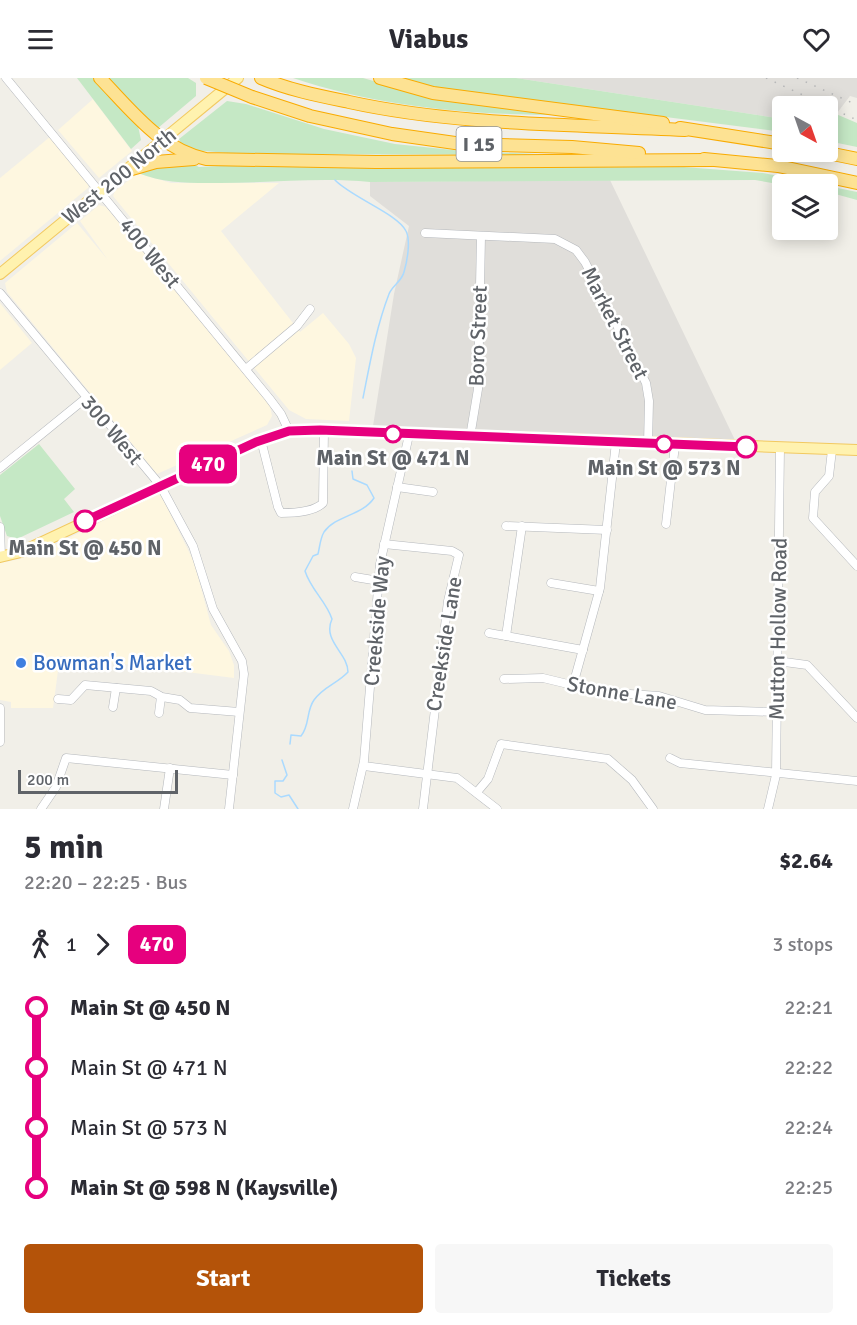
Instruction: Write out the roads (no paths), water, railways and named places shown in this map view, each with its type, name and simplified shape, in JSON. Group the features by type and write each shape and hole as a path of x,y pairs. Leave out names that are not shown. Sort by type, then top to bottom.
{"highway":[{"path":"100,78 162,141 181,152 207,159"},
{"name":"I 15","path":"206,78 252,97 310,116 381,132 462,144 572,147 778,166 857,183"},
{"name":"I 15","path":"261,78 275,84 400,113 471,120 685,130 772,142"},
{"path":"380,78 433,93 658,121 685,130"},
{"path":"838,155 857,159"},
{"path":"125,171 156,162 207,159 365,162 711,160"}],"main road":[{"name":"West 200 North","path":"0,274 238,78"},
{"path":"1,556 21,552 261,440 289,431 324,430 648,444 857,450"}],"street":[{"path":"0,85 7,78"},
{"name":"400 West","path":"7,78 246,369 281,414 289,431"},
{"name":"Market Street","path":"424,233 555,239 576,250 587,266 646,383 649,401 648,444"},
{"name":"Boro Street","path":"470,437 478,389 481,236"},
{"name":"300 West","path":"0,293 160,486 189,538 200,564 213,609 242,661 245,684 239,712 229,809"},
{"path":"246,369 297,326 310,309"},
{"path":"0,468 86,398"},
{"path":"261,440 281,513 318,508 323,503 324,430"},
{"name":"Creekside Way","path":"353,809 364,766 378,582 384,544 409,435"},
{"path":"573,685 599,591 616,442"},
{"path":"666,524 675,445"},
{"name":"Mutton Hollow Road","path":"768,809 776,775 780,448"},
{"path":"832,450 829,476 816,492 812,513 817,523 857,566"},
{"path":"397,487 433,492"},
{"path":"506,526 607,530"},
{"path":"506,636 522,526"},
{"path":"0,527 1,556"},
{"name":"Creekside Lane","path":"384,544 452,551 459,555 448,601 423,809"},
{"path":"355,577 378,582"},
{"path":"551,583 599,591"},
{"path":"489,633 583,650"},
{"path":"777,661 807,665 857,718"},
{"name":"Stonne Lane","path":"504,679 543,678 601,692 659,696 705,710 776,712"},
{"path":"58,699 71,700 85,685 151,691 161,697 180,700 190,708 205,713 239,712"},
{"path":"113,707 116,688"},
{"path":"159,713 161,697"},
{"path":"0,742 1,709"},
{"path":"477,792 488,779 501,744 608,759 632,780 653,809"},
{"path":"41,809 56,787 66,758 233,775"},
{"path":"670,758 680,763 776,775 857,781"},
{"path":"364,766 457,778 497,809"},
{"path":"164,809 170,768"}],"waterway":[{"path":"335,180 394,218 406,231 408,240 403,275 390,291 380,320 363,398"},
{"path":"290,744 291,735 301,736 304,732 314,700 322,691 348,672 347,665 330,634 332,619 305,571 313,556 318,554 324,532 329,526 363,509 374,498 367,485 353,479 352,471"},
{"path":"282,760 287,775 283,781 275,781 275,793 281,797 289,795 298,809"}],"railway":[{"path":"766,78 857,120"},
{"path":"797,78 857,105"}],"place":[{"name":"Main St @ 471 N","path":"393,434"},
{"name":"Main St @ 573 N","path":"664,444"},
{"name":"Main St @ 450 N","path":"85,521"},
{"name":"Bowman's Market","path":"21,663"}]}
